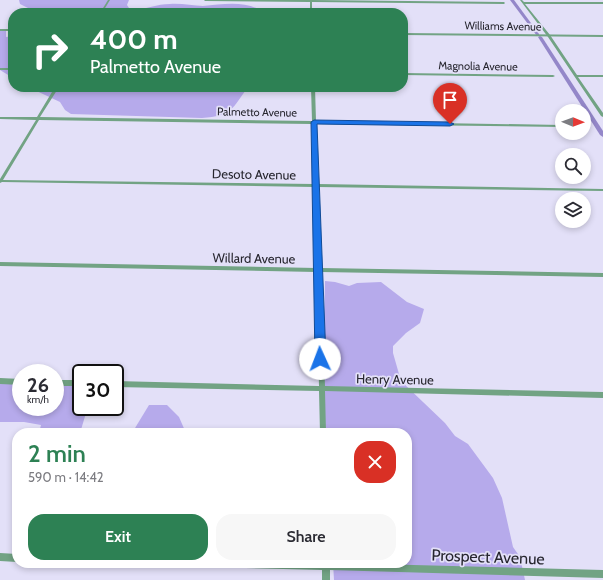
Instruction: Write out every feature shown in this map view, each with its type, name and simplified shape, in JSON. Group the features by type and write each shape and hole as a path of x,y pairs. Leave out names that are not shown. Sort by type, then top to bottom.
{"street":[{"path":"204,0 504,3"},
{"path":"523,2 603,3"},
{"path":"523,2 549,36 603,116"},
{"name":"Williams Avenue","path":"408,34 603,36"},
{"name":"Magnolia Avenue","path":"408,74 553,76"},
{"path":"576,76 603,76"},
{"path":"0,181 54,92"},
{"path":"313,92 322,428"},
{"name":"Palmetto Avenue","path":"0,118 555,126"},
{"name":"Desoto Avenue","path":"0,181 603,190"},
{"name":"Willard Avenue","path":"0,264 603,275"},
{"path":"0,382 12,382"},
{"name":"Henry Avenue","path":"124,384 603,395"},
{"path":"0,557 12,558"},
{"path":"326,568 326,580"},
{"name":"Prospect Avenue","path":"412,568 603,574"}],"shaded area":[{"path":"19,0 129,0 127,5 129,8 28,8 20,4"},
{"path":"165,4 203,6 236,4 256,8 144,8"},
{"path":"0,31 6,31 6,37 8,37 8,75 0,70"},
{"path":"39,92 244,92 234,106 226,113 202,118 71,114 65,110 60,102"},
{"path":"325,281 349,286 357,283 381,282 407,302 424,309 420,323 406,333 393,346 393,353 401,381 445,423 455,436 468,444 493,478 502,498 513,547 520,557 525,580 334,580 333,568 412,568 412,428 325,428 322,337 324,333"},
{"path":"0,381 12,382 12,416 64,416 64,383 72,384 72,416 85,416 82,428 40,428 41,425 24,422 0,422"},
{"path":"149,405 167,405 179,417 184,428 135,428"}],"waterway":[{"path":"512,0 538,35"},
{"path":"540,37 603,135"}],"route":[{"path":"320,359 314,122 450,124"}]}
